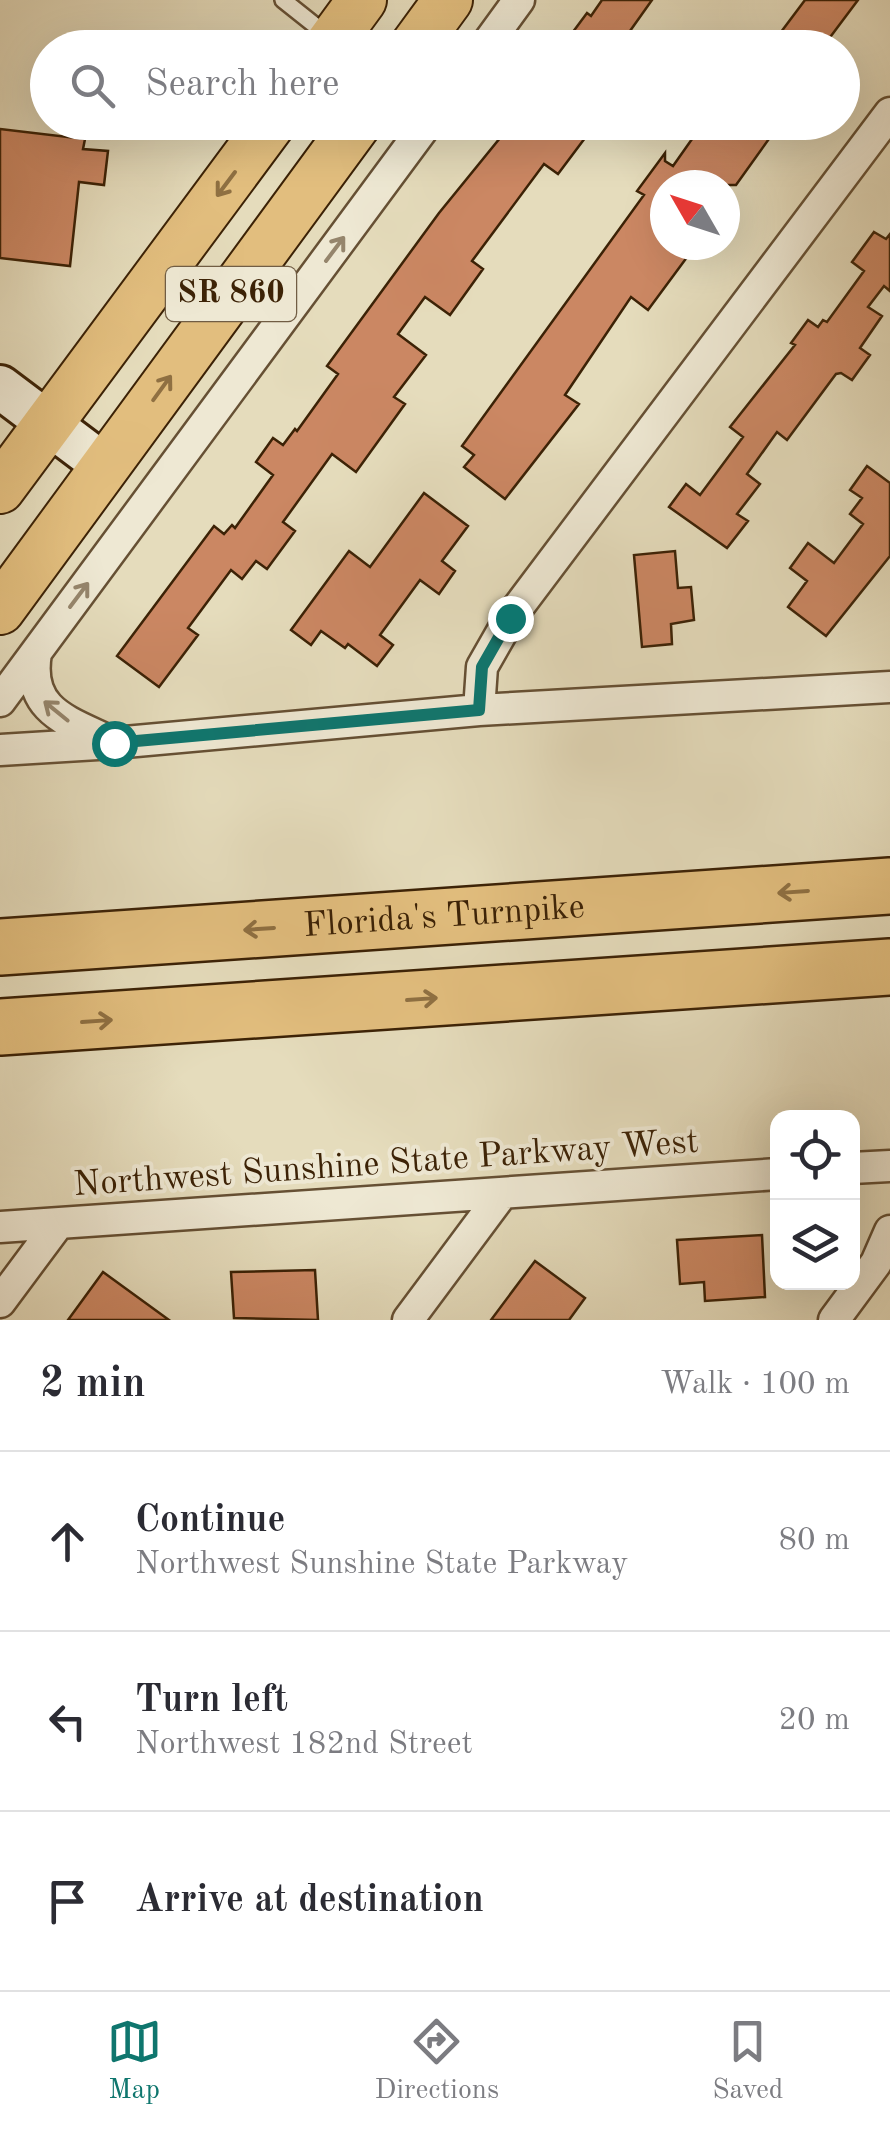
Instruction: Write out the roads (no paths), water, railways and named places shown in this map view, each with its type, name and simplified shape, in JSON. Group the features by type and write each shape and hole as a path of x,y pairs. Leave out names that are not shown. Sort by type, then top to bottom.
{"highway":[{"name":"Florida's Turnpike","path":"0,947 890,886"},
{"path":"0,1027 890,966"}],"main road":[{"path":"340,30 362,0"},
{"path":"427,30 448,0"},
{"name":"SR 860","path":"0,490 259,140"},
{"name":"SR 860","path":"0,610 345,140"}],"street":[{"path":"497,30 519,0"},
{"path":"479,710 482,667 510,618 890,112"},
{"path":"0,701 415,140"},
{"path":"0,387 105,466"},
{"path":"36,653 33,669 45,706 114,743"},
{"path":"0,750 479,710 890,687"},
{"path":"860,1168 890,1166"},
{"name":"Northwest Sunshine State Parkway West","path":"0,1227 501,1196 770,1175"},
{"path":"408,1320 501,1196"},
{"path":"0,1302 58,1224"},
{"path":"834,1320 876,1264 890,1231"}],"lane":[{"path":"284,0 316,30"}]}
